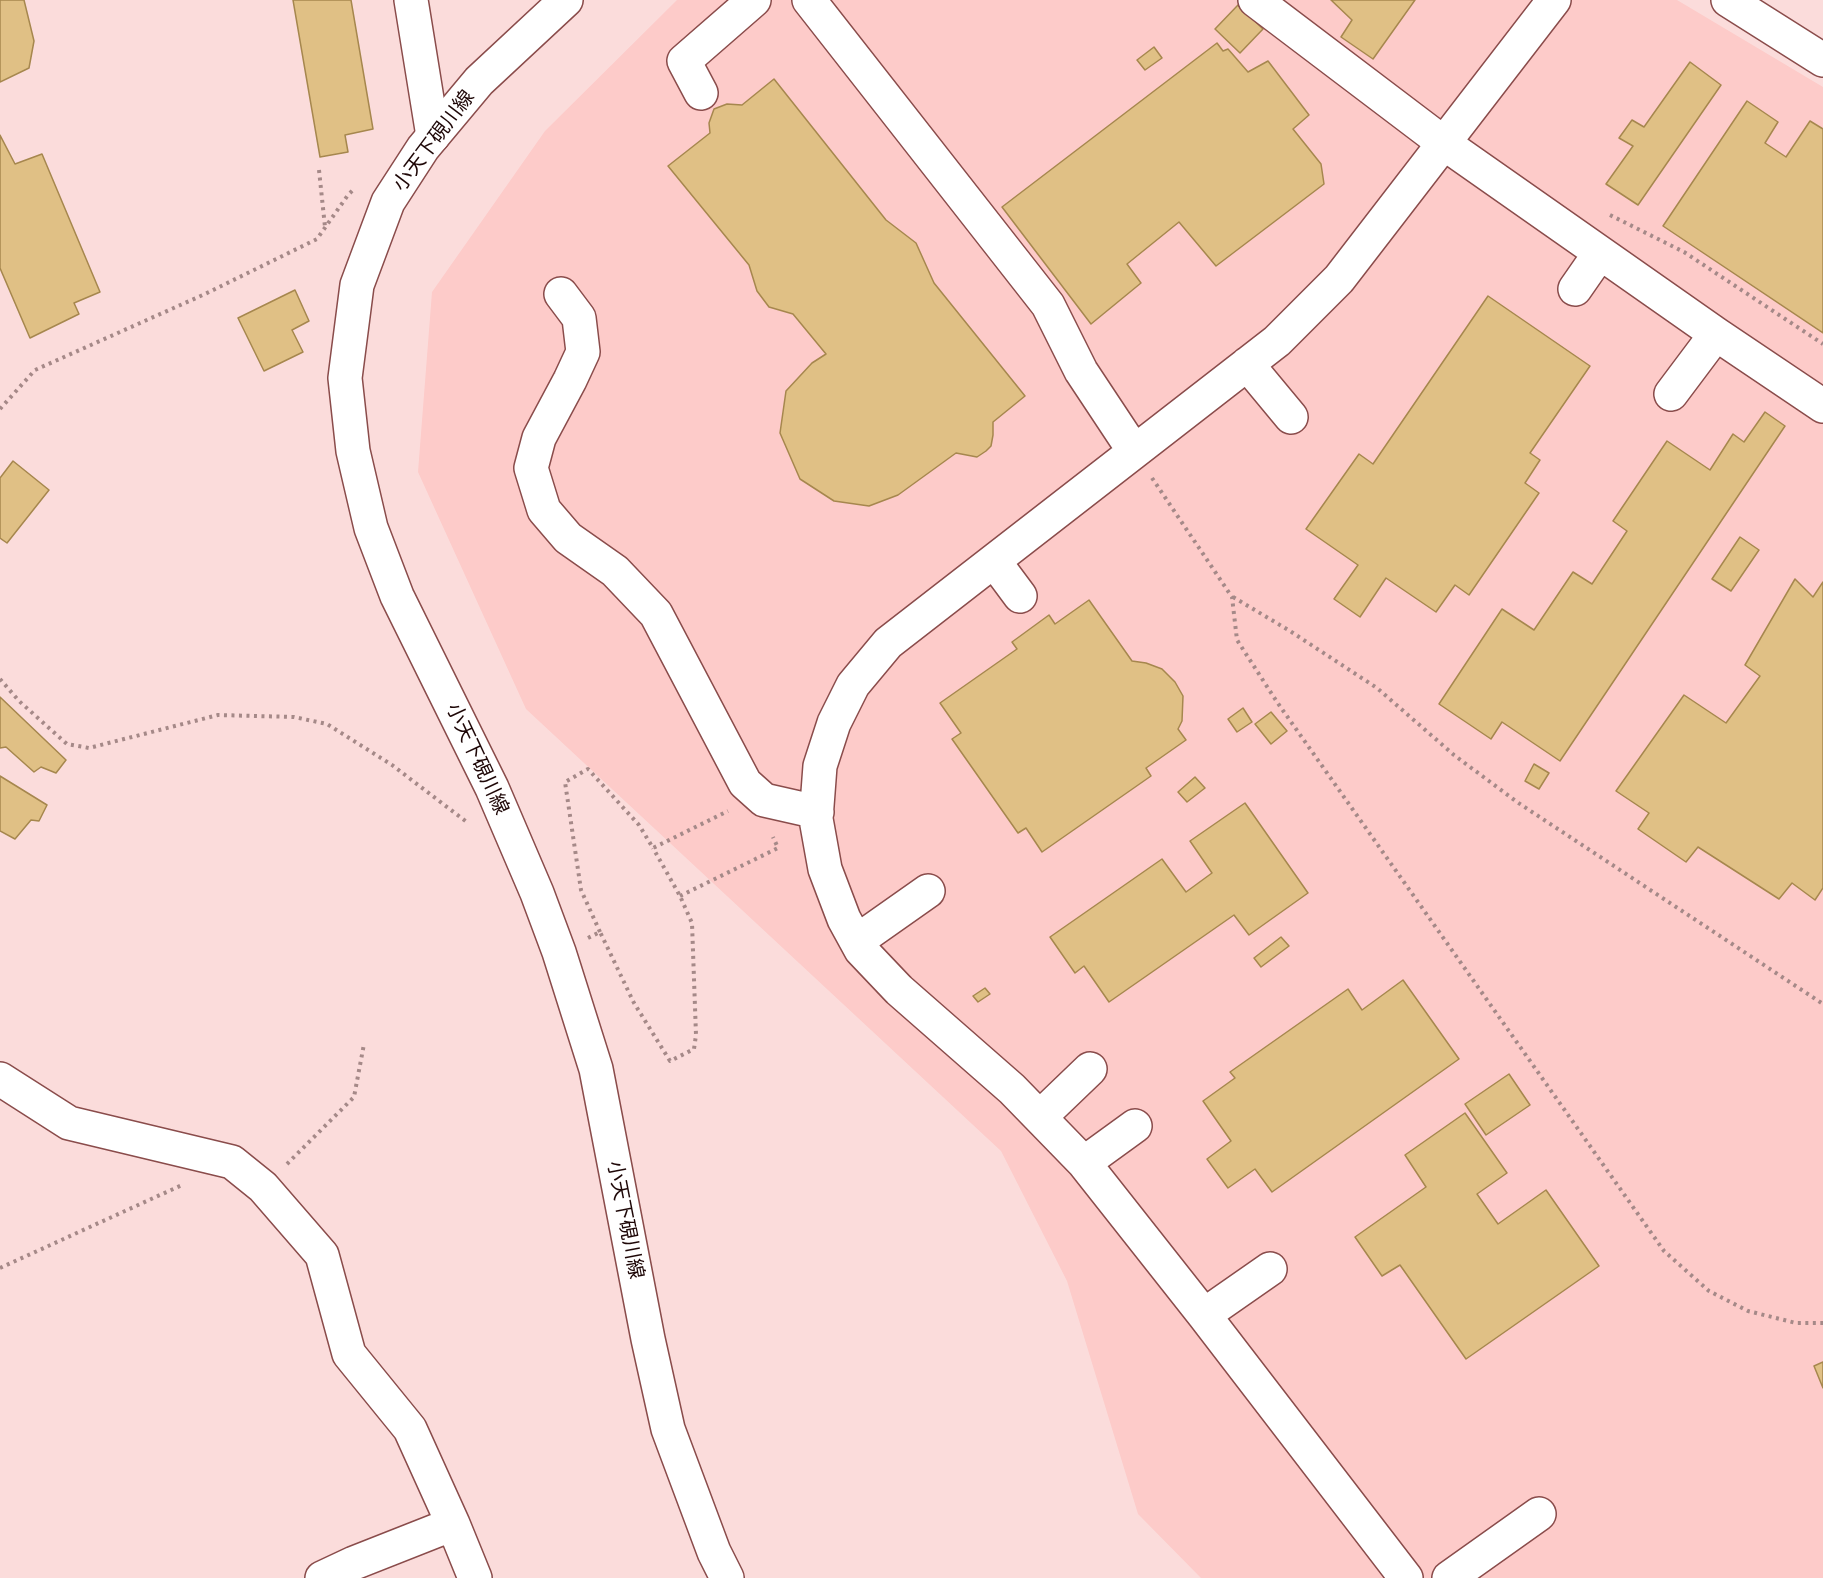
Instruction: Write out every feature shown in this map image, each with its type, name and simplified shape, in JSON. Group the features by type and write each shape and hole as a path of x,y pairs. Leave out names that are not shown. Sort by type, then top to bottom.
{"street":[{"path":"411,0 433,136"},
{"name":"小天下硯川線","path":"566,0 480,81 423,148 388,202 357,285 345,378 353,450 370,528 397,596 492,788 559,952 596,1069 648,1339 668,1429 714,1552 728,1578"},
{"path":"701,93 684,61 754,0"},
{"path":"809,0 1048,305 1081,371 1134,451"},
{"path":"1255,0 1444,144 1823,406"},
{"path":"1406,1578 1084,1163 1012,1089 899,990 861,950 844,919 825,869 816,819 820,766 834,723 853,685 888,643 1277,341 1339,279 1554,0"},
{"path":"1728,0 1823,60"},
{"path":"1575,289 1600,253"},
{"path":"561,294 579,318 583,352 539,438 531,468 544,510 567,538 615,571 656,614 745,783 764,800 817,812"},
{"path":"1671,394 1716,334"},
{"path":"1247,364 1291,417"},
{"path":"994,561 1020,596"},
{"path":"857,941 928,891"},
{"path":"1040,1117 1090,1070"},
{"path":"0,1079 69,1123 232,1162 263,1187 322,1256 349,1354 410,1429 475,1578"},
{"path":"1084,1163 1135,1126"},
{"path":"1204,1315 1270,1269"},
{"path":"1449,1578 1539,1514"},
{"path":"322,1578 453,1524"}],"path":[{"path":"319,170 325,228"},
{"path":"0,409 35,370 205,294 317,238 348,195 357,187"},
{"path":"1601,211 1684,252 1823,344"},
{"path":"1134,451 1232,597 1290,631 1377,688 1454,755 1517,802 1823,1004"},
{"path":"1232,597 1237,640 1277,702 1664,1251 1709,1291 1748,1311 1796,1323 1823,1323"},
{"path":"0,679 19,701 67,744 89,748 218,715 294,717 327,724 392,765 475,828 517,848"},
{"path":"588,769 639,825 653,848 680,896 692,923 696,1035 694,1049 670,1061 634,1003 581,891 565,782 588,769"},
{"path":"653,848 733,808"},
{"path":"680,896 778,848 768,828"},
{"path":"559,952 600,932"},
{"path":"263,1187 354,1097 364,1044"},
{"path":"0,1268 232,1162"}],"shaded area":[{"path":"677,0 1677,0 1823,87 1823,1578 1201,1578 1138,1514 1067,1281 1001,1151 526,709 418,472 432,292 545,131"}],"building":[{"path":"0,0 24,0 34,41 29,68 0,82"},
{"path":"293,0 351,0 373,129 345,135 348,152 320,157"},
{"path":"1331,0 1415,0 1373,59 1341,37 1352,20"},
{"path":"1238,5 1263,29 1240,53 1215,29"},
{"path":"1217,43 1223,51 1228,49 1248,72 1268,61 1309,115 1293,129 1321,164 1324,184 1216,266 1179,222 1127,264 1141,283 1091,324 1002,207"},
{"path":"1154,47 1162,58 1145,70 1137,60"},
{"path":"1690,62 1721,85 1638,205 1606,184 1633,146 1619,138 1632,120 1644,127"},
{"path":"774,79 886,220 916,243 934,283 1025,396 993,422 991,446 986,451 977,457 956,453 898,495 869,506 834,501 800,479 780,433 786,391 812,363 826,354 793,314 769,307 757,291 749,265 668,166 710,133 709,123 714,109 727,104 742,105"},
{"path":"1747,101 1778,122 1765,143 1786,157 1810,121 1823,129 1823,333 1663,226"},
{"path":"0,135 15,164 42,154 100,292 74,303 79,314 30,338 0,268"},
{"path":"295,290 309,321 292,330 303,352 264,371 238,318"},
{"path":"1488,296 1590,366 1530,453 1540,460 1525,483 1539,493 1469,595 1455,585 1436,612 1386,578 1360,617 1334,599 1358,565 1306,529 1359,454 1373,464"},
{"path":"1765,412 1785,426 1560,761 1502,722 1491,739 1439,704 1502,609 1534,630 1573,572 1592,584 1627,531 1613,521 1667,441 1710,470 1733,434 1744,442"},
{"path":"13,461 49,490 7,543 0,538 0,478"},
{"path":"1740,537 1759,550 1731,591 1712,579"},
{"path":"1795,579 1813,597 1823,582 1823,888 1815,900 1792,883 1779,899 1698,847 1686,862 1638,829 1649,813 1616,791 1684,695 1726,723 1760,676 1745,665"},
{"path":"1089,600 1132,661 1162,669 1175,682 1183,696 1182,721 1178,729 1186,740 1146,768 1151,776 1042,852 1026,828 1018,833 952,739 961,733 940,703 1017,649 1012,642 1049,615 1055,624"},
{"path":"0,697 66,760 56,773 41,767 34,772 6,747 0,748"},
{"path":"1243,708 1252,722 1237,732 1228,719"},
{"path":"1271,712 1287,731 1271,744 1255,724"},
{"path":"1534,764 1549,773 1539,789 1525,781"},
{"path":"0,776 47,805 39,821 31,820 15,839 0,831"},
{"path":"1195,777 1205,788 1187,802 1178,792"},
{"path":"1245,803 1308,893 1249,935 1234,915 1109,1002 1084,966 1075,973 1050,937 1162,859 1186,892 1212,873 1190,841"},
{"path":"1281,937 1289,946 1261,967 1254,958"},
{"path":"1403,980 1459,1059 1272,1192 1255,1169 1228,1188 1207,1159 1231,1141 1203,1101 1235,1078 1230,1072 1348,989 1362,1010"},
{"path":"985,988 990,994 978,1002 973,996"},
{"path":"1509,1074 1530,1105 1486,1135 1465,1104"},
{"path":"1465,1113 1507,1173 1477,1194 1498,1224 1546,1190 1599,1266 1466,1359 1400,1265 1382,1276 1355,1237 1426,1187 1405,1155"},
{"path":"1823,1362 1823,1388 1814,1366"}]}
